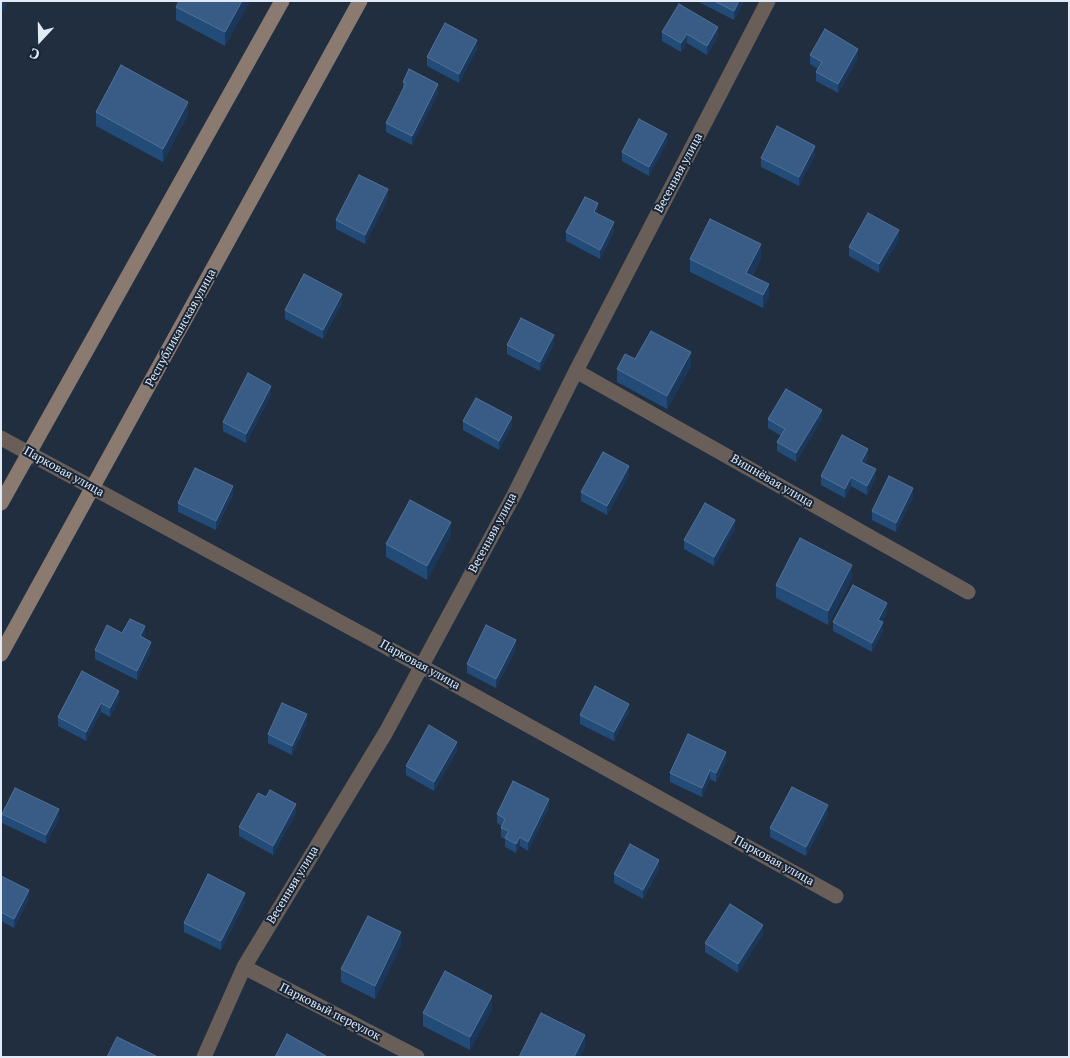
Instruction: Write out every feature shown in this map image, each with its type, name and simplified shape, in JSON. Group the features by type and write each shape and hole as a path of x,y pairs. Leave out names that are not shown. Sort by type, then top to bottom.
{"street":[{"path":"1,503 282,1"},
{"name":"Республиканская улица","path":"1,654 360,1"},
{"name":"Весенняя улица","path":"204,1057 244,967 386,732 515,493 576,371 768,1"},
{"name":"Вишнёвая улица","path":"576,371 968,592"},
{"name":"Парковая улица","path":"1,438 421,666 836,896"},
{"name":"Парковый переулок","path":"244,967 417,1057"}],"building":[{"path":"179,1 242,1 225,32 176,7"},
{"path":"714,1 739,1 734,11"},
{"path":"679,4 718,27 707,46 687,34 681,43 662,32"},
{"path":"445,23 477,40 459,74 427,57"},
{"path":"825,29 858,49 838,84 816,72 822,62 810,55"},
{"path":"121,65 188,102 163,149 96,112"},
{"path":"409,69 438,84 412,136 386,123 406,83 403,82"},
{"path":"639,119 667,134 649,167 622,152"},
{"path":"777,126 815,146 799,177 761,158"},
{"path":"359,175 388,189 365,235 336,220"},
{"path":"585,197 598,203 594,212 614,222 600,250 566,232"},
{"path":"868,213 899,230 879,264 849,247"},
{"path":"710,219 761,244 746,273 769,284 763,295 690,259"},
{"path":"304,274 342,294 323,330 285,310"},
{"path":"521,318 554,335 540,362 507,345"},
{"path":"651,331 691,352 667,396 617,369 625,354 635,359"},
{"path":"248,373 271,386 246,434 223,422"},
{"path":"786,389 822,410 796,453 777,442 785,429 768,419"},
{"path":"476,398 512,417 499,441 463,421"},
{"path":"842,435 868,449 861,462 876,469 867,486 851,477 845,489 821,476"},
{"path":"603,452 629,466 607,506 581,492"},
{"path":"195,468 233,486 216,521 178,503"},
{"path":"889,476 913,488 896,523 872,511"},
{"path":"410,500 451,522 427,566 386,544"},
{"path":"705,503 735,520 714,557 684,540"},
{"path":"800,538 852,565 828,611 776,585"},
{"path":"853,585 887,603 878,620 883,622 872,643 833,622"},
{"path":"130,619 145,626 140,636 151,642 137,671 95,650 107,625 122,633"},
{"path":"486,625 516,640 496,679 467,664"},
{"path":"82,671 119,691 110,708 101,703 86,732 58,717"},
{"path":"595,686 629,704 614,732 580,715"},
{"path":"282,703 307,714 292,746 268,734"},
{"path":"429,725 457,742 434,782 406,766"},
{"path":"688,734 726,752 716,773 710,770 702,788 670,773"},
{"path":"513,781 549,799 528,842 520,837 516,844 505,838 509,831 501,828 505,819 497,814"},
{"path":"792,787 828,805 806,847 770,828"},
{"path":"15,788 59,809 46,835 2,814"},
{"path":"270,790 296,804 273,846 239,827 258,793 266,797"},
{"path":"630,844 659,860 643,890 614,874"},
{"path":"208,874 245,893 221,941 184,923"},
{"path":"1,876 29,890 14,919 1,912"},
{"path":"730,904 763,925 738,964 705,943"},
{"path":"368,916 401,932 375,986 341,969"},
{"path":"445,971 492,996 470,1037 423,1013"},
{"path":"541,1013 585,1035 574,1057 519,1057"},
{"path":"287,1034 326,1056 326,1057 275,1057"},
{"path":"117,1037 156,1056 156,1057 107,1057"}]}
